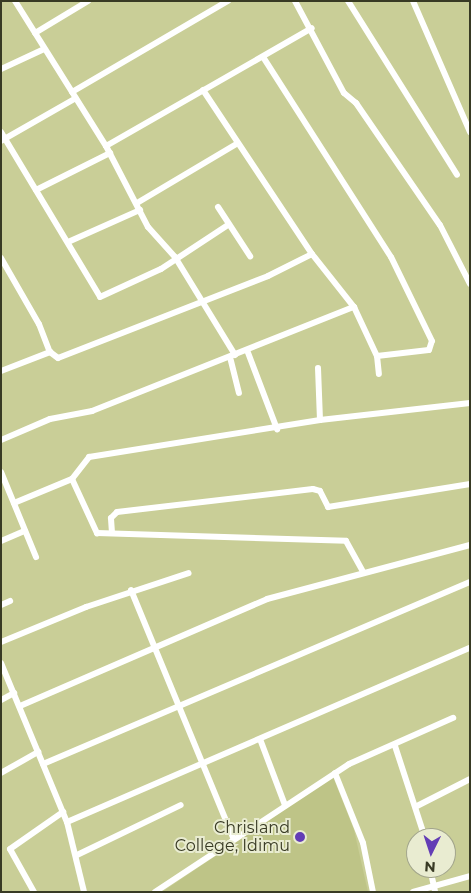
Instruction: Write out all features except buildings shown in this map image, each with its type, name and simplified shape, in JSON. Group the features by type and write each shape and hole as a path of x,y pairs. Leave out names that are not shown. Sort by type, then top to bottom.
{"street":[{"path":"15,1 106,146 138,207 175,257 204,301 233,356 239,393"},
{"path":"35,33 88,1"},
{"path":"72,92 228,1"},
{"path":"295,1 312,28 344,93 356,102 440,225 470,284"},
{"path":"348,1 457,176"},
{"path":"413,1 470,132"},
{"path":"106,146 312,28"},
{"path":"1,69 44,49"},
{"path":"263,57 388,252 432,341 424,352 377,356"},
{"path":"203,90 312,254 354,307 377,356 378,374"},
{"path":"3,140 76,98"},
{"path":"1,132 3,140 36,190 100,297 161,269 175,257 228,226"},
{"path":"68,242 138,207 238,143"},
{"path":"36,190 110,153"},
{"path":"218,207 228,226 250,256"},
{"path":"1,258 35,316 50,352 58,358 204,301 312,254"},
{"path":"1,440 50,419 92,411 354,307"},
{"path":"247,350 277,429"},
{"path":"1,371 50,352"},
{"path":"318,368 320,420"},
{"path":"14,502 72,480 89,457 277,429 320,420 470,403"},
{"path":"1,472 36,557"},
{"path":"72,480 94,530 112,533 346,541 363,572"},
{"path":"112,533 111,518 117,512 313,489 320,491 328,507 470,484"},
{"path":"1,541 26,531"},
{"path":"20,706 267,599 470,545"},
{"path":"1,642 132,590 158,586 189,573"},
{"path":"43,764 178,704 470,582"},
{"path":"132,590 154,648 234,838"},
{"path":"1,605 10,601"},
{"path":"67,822 202,762 470,648"},
{"path":"1,663 67,822 78,855 84,892"},
{"path":"1,700 14,693"},
{"path":"156,892 234,838 335,773 453,718"},
{"path":"260,738 285,805"},
{"path":"395,746 417,806 422,828"},
{"path":"1,773 38,752"},
{"path":"335,773 361,836 373,892"},
{"path":"417,806 470,779"},
{"path":"78,855 181,805"},
{"path":"34,892 10,849 63,812"},
{"path":"414,892 434,888 470,876"}],"shaded area":[{"name":"Chrisland College, Idimu","path":"333,777 354,830 368,892 162,892"}],"place":[{"name":"Chrisland College, Idimu","path":"300,837"}]}
